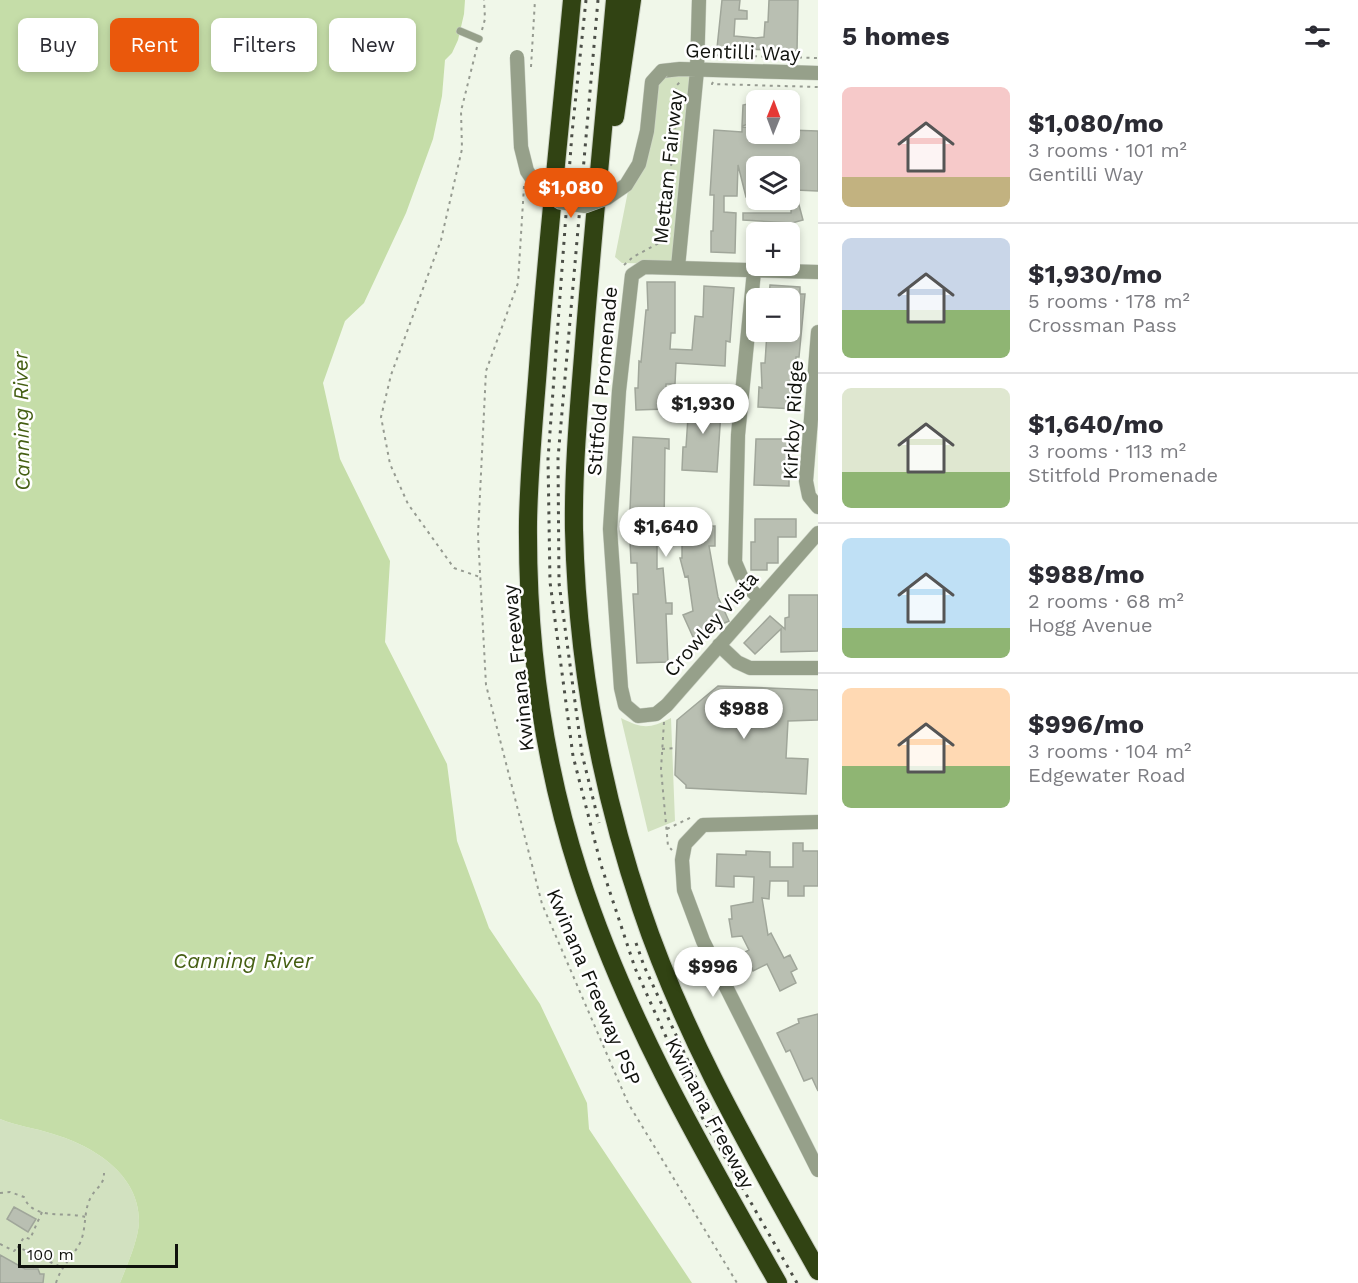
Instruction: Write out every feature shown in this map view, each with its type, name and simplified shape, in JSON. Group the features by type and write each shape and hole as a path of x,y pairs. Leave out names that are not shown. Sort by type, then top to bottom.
{"highway":[{"name":"Kwinana Freeway","path":"571,0 543,298 528,521 537,674 547,742 579,872 612,965 689,1124 778,1283"},
{"name":"Kwinana Freeway","path":"615,0 575,458 574,528 586,674 598,753 625,859 659,958 686,1025 725,1105 818,1271"},
{"path":"590,273 632,0"}],"street":[{"name":"Mettam Fairway","path":"678,267 697,70 699,0"},
{"name":"Gentilli Way","path":"518,57 521,147 527,171 539,189 560,202 585,206 607,198 626,185 639,164 647,130 652,82 662,71 680,69 818,74"},
{"path":"627,275 644,267 746,271"},
{"path":"800,272 818,273"},
{"name":"Stitfold Promenade","path":"625,705 621,688 610,529 627,275"},
{"path":"754,276 738,435 735,562 744,583 759,598"},
{"name":"Kirkby Ridge","path":"818,332 806,481 809,496 818,507"},
{"name":"Crowley Vista","path":"625,705 638,716 656,714 818,533"},
{"path":"719,645 737,663 750,668 818,668"},
{"path":"818,822 703,825 685,844 682,861 684,890 703,941 818,1170"}],"lane":[{"path":"460,31 479,39"}],"path":[{"path":"480,577 454,568 408,504 390,464 381,417 391,375 441,240 462,148 461,111 485,19 484,0"},
{"path":"530,73 535,0"},
{"path":"698,54 818,58"},
{"path":"627,275 624,265 633,257 659,243 664,229 678,104 675,87 684,79 680,69"},
{"path":"713,70 712,84 818,87"},
{"name":"Kwinana Freeway PSP","path":"524,178 518,283 486,371 478,536 486,685 542,904 628,1103 737,1283"},
{"path":"658,722 664,718 662,748 668,846 682,861"},
{"path":"662,748 676,748"},
{"path":"56,1283 61,1267 80,1244 92,1195 103,1183 104,1173"},
{"path":"0,1193 10,1192 24,1197 28,1206 42,1212 72,1213 85,1217"},
{"path":"0,1244 14,1251 24,1237 30,1239 42,1212"},
{"path":"18,1247 61,1267"},
{"path":"33,1268 36,1256"}],"shaded area":[{"path":"666,73 694,73 675,264 622,263 615,257 629,186 656,83"},
{"path":"621,718 641,726 651,726 671,718 675,821 648,832"},
{"path":"0,1119 69,1139 84,1146 112,1165 123,1177 132,1190 139,1222 134,1245 120,1283 0,1283"}],"water":[{"name":"Canning River","path":"0,0 465,0 458,40 452,53 445,60 442,96 433,139 406,213 364,303 345,321 323,383 340,459 390,561 385,642 447,764 457,841 489,928 540,1004 587,1103 589,1129 692,1283 120,1283 134,1245 139,1222 132,1190 123,1177 112,1165 84,1146 69,1139 0,1119"}],"building":[{"path":"722,0 740,0 739,10 747,11 747,19 735,19 734,36 756,38 764,37 765,22 768,22 769,0 798,0 797,51 717,48"},
{"path":"746,104 746,125 742,126 743,105"},
{"path":"742,127 746,127 746,144 800,144 800,130 818,131 818,191 800,190 800,156 746,156 746,197 738,165 737,196 724,196 724,212 736,213 735,253 711,252 714,195 710,195 714,130 742,132"},
{"path":"800,209 803,220 776,222 743,220 743,213 791,213 791,210"},
{"path":"647,282 675,282 675,333 671,333 670,349 692,350 695,316 703,317 704,286 734,288 730,342 726,341 725,366 676,363 675,384 666,384 666,409 636,410 635,388 638,388 639,361 641,362 646,310 648,310"},
{"path":"770,285 800,287 800,288 770,288"},
{"path":"800,294 805,294 799,357 796,357 795,409 758,407 759,387 762,388 761,363 765,363 766,342 800,342"},
{"path":"693,394 722,396 717,472 682,470 688,417 692,417"},
{"path":"633,437 669,439 669,449 665,448 664,528 715,526 715,546 709,546 718,597 729,621 693,637 683,615 693,611 688,576 685,577 680,558 682,558 682,539 657,538 657,569 663,568 666,603 672,603 672,614 666,614 668,662 637,663 633,594 638,594 637,563 631,563 630,541 633,510 630,510"},
{"path":"756,439 789,439 789,486 754,485"},
{"path":"755,519 796,519 796,537 778,537 778,563 767,563 767,570 751,570 751,542 755,542"},
{"path":"789,595 818,595 818,651 781,652 781,629 755,654 744,643 770,616 785,629 785,618 789,617"},
{"path":"718,686 818,690 818,720 788,721 786,758 808,759 806,794 686,788 686,785 675,775 677,720"},
{"path":"793,843 803,843 803,851 818,851 818,886 804,886 804,896 788,896 788,881 770,881 769,899 762,898 768,935 771,933 784,958 790,955 797,969 791,972 796,983 780,991 767,964 753,971 745,952 749,950 742,936 732,937 729,919 732,919 731,906 753,902 754,877 734,876 734,887 716,886 717,854 746,855 746,851 770,852 770,867 793,867"},
{"path":"818,1014 818,1091 812,1078 804,1081 790,1050 786,1052 777,1033 799,1023 798,1019"},
{"path":"14,1207 36,1219 28,1232 7,1219"},
{"path":"0,1255 25,1269 38,1269 40,1274 44,1274 43,1283 0,1283"}],"railway":[{"path":"586,0 572,133 548,459 550,582 573,756 601,865 635,968 703,1119 797,1283"},
{"path":"598,0 558,458 559,583 582,754 599,823"},
{"path":"636,943 644,966 721,1132"}]}
